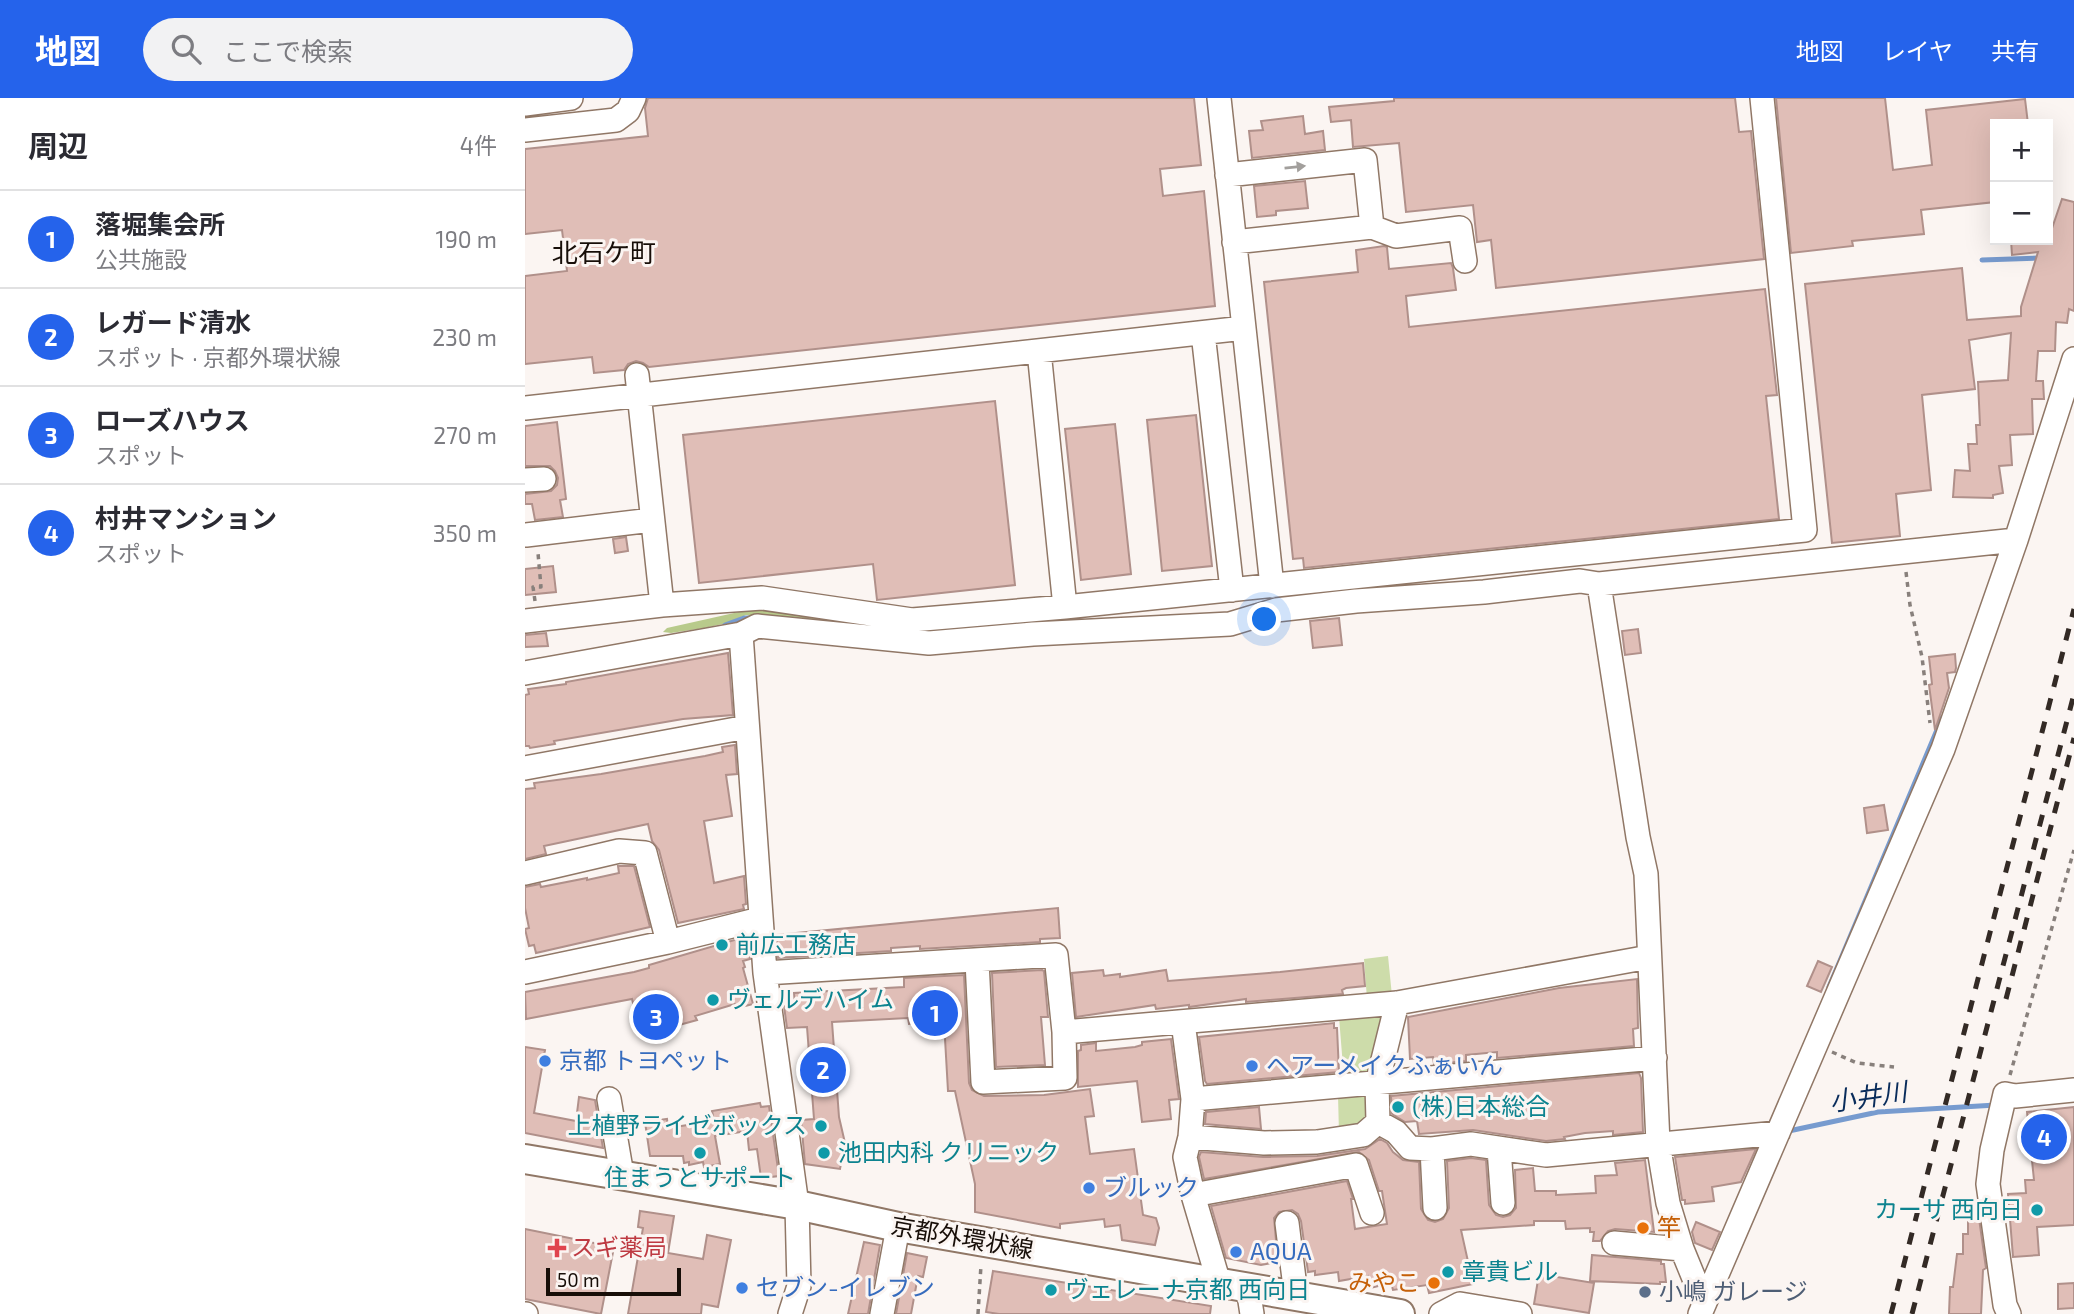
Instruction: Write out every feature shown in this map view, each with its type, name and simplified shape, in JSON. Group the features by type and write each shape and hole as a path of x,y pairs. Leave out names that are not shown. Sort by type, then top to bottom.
{"main road":[{"name":"京都外環状線","path":"525,1159 797,1205 898,1227 1219,1283 1250,1301 1296,1295 1400,1314"}],"street":[{"path":"525,104 571,98"},
{"path":"525,130 616,120 628,111 634,98"},
{"path":"1219,98 1272,586"},
{"path":"531,620 662,605 762,598 912,620 1065,607 1805,530 1762,98"},
{"path":"1227,174 1365,160 1372,227"},
{"path":"1234,242 1372,227 1395,236 1461,228 1465,261"},
{"path":"525,408 638,385 1039,351 1244,328"},
{"path":"1203,332 1232,590"},
{"path":"1039,351 1065,607"},
{"path":"1703,1307 1945,743 2016,540 2074,359"},
{"path":"638,385 662,605"},
{"path":"531,534 652,520"},
{"path":"525,673 741,634 757,626 929,643 1033,634 1230,624 1276,610 1342,602 1484,592 1580,581 1599,584 2016,540"},
{"path":"1599,584 1646,874 1658,1143 1668,1203 1703,1307"},
{"path":"741,634 765,973 797,1205 799,1286 790,1314"},
{"path":"525,768 747,727"},
{"path":"525,873 619,850 645,853 668,942"},
{"path":"526,969 668,942 760,919"},
{"path":"765,973 1056,955 1064,1032 1065,1079 983,1082 977,961"},
{"path":"1064,1032 1397,1003 1649,957"},
{"path":"1378,1122 1377,1084 1397,1003"},
{"path":"1183,1022 1193,1099 1185,1157 1193,1195 1219,1283"},
{"path":"1193,1099 1655,1058"},
{"path":"2009,1314 2005,1305 1988,1184 1992,1150 2005,1094 2015,1096 2074,1090"},
{"path":"609,1099 622,1175"},
{"path":"1378,1122 1396,1132 1410,1148 1432,1149 1471,1144 1546,1155 1778,1133"},
{"path":"1190,1136 1264,1143 1317,1142 1363,1135 1378,1122"},
{"path":"1432,1149 1435,1208"},
{"path":"1499,1149 1503,1203"},
{"path":"1193,1195 1356,1166 1372,1213"},
{"path":"1287,1223 1296,1295"},
{"path":"882,1314 898,1227"},
{"path":"1614,1243 1682,1250"},
{"path":"1441,1314 1460,1304 1520,1314"}],"path":[{"path":"531,534 541,587 533,587 531,620"},
{"path":"1907,552 1907,590 1922,657 1931,729 1945,743"},
{"path":"2005,1094 2074,850"},
{"path":"1816,1045 1857,1063 1894,1067"},
{"path":"978,1314 982,1242"}],"green space":[{"path":"752,609 836,617 838,621 746,615 704,628 663,632 667,628"},
{"path":"1388,956 1392,996 1367,999 1364,959"},
{"path":"1388,1013 1373,1067 1366,1077 1344,1079 1339,1017"},
{"path":"1368,1092 1363,1132 1339,1134 1338,1095"}],"building":[{"path":"648,98 1194,98 1201,165 1160,169 1163,196 1204,191 1215,306 649,367 636,361 628,364 624,370 594,373 592,357 525,364 525,276 567,271 562,230 525,234 525,149 648,136 645,108"},
{"path":"1394,98 1735,98 1739,132 1751,131 1764,259 1496,288 1491,240 1477,242 1473,205 1406,212 1399,143 1353,147 1351,120 1331,122 1329,107 1394,101"},
{"path":"1776,98 1885,98 1893,170 1932,165 1926,110 2025,99 2027,119 1990,119 1990,203 1921,210 1924,234 1852,241 1853,246 1791,253"},
{"path":"1303,116 1305,134 1323,131 1325,150 1252,158 1249,131 1263,130 1261,121"},
{"path":"1305,181 1308,208 1276,211 1276,215 1257,217 1254,186"},
{"path":"2062,199 2074,202 2074,311 2069,309 2067,323 2056,322 2055,351 2038,351 2036,381 2043,381 2044,399 2032,399 2033,434 2010,435 2012,465 1999,466 2003,493 1993,495 1993,498 1953,497 1955,470 1970,471 1968,444 1977,444 1976,425 1980,425 1978,382 2008,380 2011,333 1969,340 1975,389 1922,395 1931,490 1896,494 1900,536 1832,543 1805,284 1962,268 1967,320 2021,316 2021,307 2038,252 2012,255 2011,245 2053,245 2053,225"},
{"path":"1387,247 1389,269 1451,263 1453,268 1456,290 1406,296 1409,327 1765,289 1777,395 1766,396 1779,519 1304,568 1303,558 1293,559 1264,282 1358,272 1356,250"},
{"path":"995,401 1015,585 877,600 873,564 699,583 683,435"},
{"path":"1196,415 1212,566 1162,571 1147,420"},
{"path":"557,422 566,499 560,500 563,517 535,520 532,504 525,504 525,494 551,491 557,485 558,478 550,466 525,466 525,426"},
{"path":"1115,424 1131,574 1081,580 1065,429"},
{"path":"626,537 628,551 615,553 613,539"},
{"path":"553,566 556,592 525,595 525,569"},
{"path":"1339,618 1342,645 1313,648 1310,621"},
{"path":"1638,629 1641,653 1625,655 1622,631"},
{"path":"546,633 548,646 525,647 525,635"},
{"path":"728,653 733,715 683,719 554,741 555,744 530,748 525,746 525,695 529,694 528,689"},
{"path":"1955,654 1955,672 1947,673 1949,688 1935,730 1929,685 1932,684 1929,657"},
{"path":"735,745 737,774 726,775 732,816 704,821 714,883 744,876 744,909 678,923 659,850 652,841 648,824 544,846 546,854 525,859 525,789 535,788 534,783 705,756 723,752 722,747"},
{"path":"1884,805 1888,830 1867,833 1864,808"},
{"path":"618,866 634,866 650,927 536,953 534,945 529,946 525,929 529,928 525,887 540,884 541,887 619,873"},
{"path":"1058,908 1060,938 1040,939 1040,942 920,949 920,946 891,948 891,951 778,958 776,935"},
{"path":"748,936 750,959 743,961 743,968 753,1004 737,1008 735,1004 695,1016 697,1020 679,1027 641,1036 632,999 526,1019 525,992 634,972 649,968 649,965"},
{"path":"1818,961 1832,967 1821,992 1807,986"},
{"path":"1363,963 1365,986 1346,988 1342,990 1343,994 1246,1002 1246,999 1156,1009 1155,1005 1076,1017 1072,973 1103,970 1104,976 1120,974 1120,977 1166,970 1168,981"},
{"path":"1042,970 1048,1017 1041,1017 1045,1065 996,1067 992,973"},
{"path":"964,975 969,1083 972,1090 984,1096 1044,1095 1090,1089 1094,1116 1085,1117 1090,1154 1134,1149 1143,1215 1156,1218 1159,1228 1155,1245 1122,1240 1120,1225 1105,1227 1104,1219 1060,1224 1060,1228 975,1212 975,1184 955,1091 948,1091 944,1021 909,1024 908,1018 832,1022 839,1117 845,1143 840,1169 805,1164 801,1120 814,1119 807,1027 787,1028 784,1006 795,1006 794,993 904,987 904,978"},
{"path":"1637,979 1638,1028 1633,1029 1634,1046 1497,1058 1497,1052 1466,1055 1466,1061 1434,1064 1433,1057 1410,1059 1408,1017 1559,988"},
{"path":"1334,1023 1334,1028 1337,1028 1339,1072 1207,1084 1205,1081 1199,1037"},
{"path":"1171,1039 1179,1099 1169,1100 1171,1119 1142,1122 1137,1081 1078,1087 1078,1051 1081,1050 1081,1045 1096,1043 1096,1051 1135,1047 1142,1045 1142,1042"},
{"path":"525,1047 545,1050 534,1113 576,1121 579,1097 595,1100 603,1148 525,1133"},
{"path":"1639,1073 1643,1132 1613,1135 1613,1131 1585,1133 1546,1141 1473,1130 1419,1134 1417,1121 1405,1122 1392,1114 1391,1096"},
{"path":"760,1103 761,1107 769,1106 779,1176 761,1178 757,1149 749,1150 747,1131 715,1136 720,1164 704,1167 703,1162 689,1165 689,1162 684,1163 683,1156 650,1156 645,1122 667,1119 668,1128 714,1121 712,1111"},
{"path":"1259,1107 1261,1129 1205,1124 1206,1112"},
{"path":"2074,1107 2074,1225 2037,1227 2039,1255 2013,1257 2008,1194 2026,1193 2025,1180 2034,1180 2027,1112"},
{"path":"1380,1139 1403,1160 1419,1162 1421,1209 1428,1220 1435,1222 1443,1219 1449,1208 1447,1161 1471,1158 1486,1160 1489,1205 1496,1215 1503,1217 1510,1215 1516,1208 1515,1170 1533,1168 1535,1191 1556,1191 1556,1195 1596,1193 1595,1176 1617,1175 1615,1163 1645,1160 1654,1232 1615,1229 1608,1231 1600,1241 1593,1241 1594,1232 1590,1232 1590,1228 1566,1229 1565,1221 1534,1221 1534,1225 1461,1230 1473,1284 1429,1293 1427,1285 1393,1290 1391,1283 1370,1288 1368,1276 1339,1281 1338,1272 1315,1275 1315,1271 1308,1272 1301,1221 1298,1214 1292,1210 1279,1212 1274,1218 1278,1262 1261,1265 1226,1258 1211,1206 1347,1181 1353,1199 1355,1229 1387,1224 1382,1191 1379,1191 1369,1160 1359,1152 1204,1179 1199,1157 1201,1152 1263,1157 1317,1156 1365,1149"},
{"path":"1756,1149 1741,1182 1712,1187 1714,1201 1685,1204 1685,1200 1682,1200 1675,1157"},
{"path":"1977,1204 1986,1268 1983,1270 1981,1314 1949,1314 1950,1287 1953,1287 1957,1254 1963,1254 1963,1234 1968,1234 1968,1206"},
{"path":"640,1211 674,1216 668,1253 703,1259 707,1235 731,1240 718,1307 702,1304 701,1314 628,1314 643,1228 638,1227"},
{"path":"1696,1222 1720,1232 1712,1250 1695,1243 1692,1232"},
{"path":"525,1229 614,1247 601,1314 525,1299"},
{"path":"864,1242 880,1245 868,1314 848,1314"},
{"path":"907,1253 927,1257 923,1277 918,1276 911,1314 896,1314"},
{"path":"1592,1255 1661,1261 1661,1264 1664,1264 1666,1282 1590,1281"},
{"name":"ヴェレーナ京都 西向日","path":"993,1271 1211,1306 1210,1314 986,1312"},
{"path":"1539,1274 1594,1283 1589,1313 1534,1304"},
{"path":"2074,1283 2074,1308 2058,1309 2058,1284"}],"waterway":[{"path":"1982,260 2040,258"},
{"path":"725,625 752,618"},
{"path":"1829,987 1942,718"},
{"name":"小井川","path":"1784,1132 1878,1112 1996,1105"}],"railway":[{"path":"1891,1314 2074,609"},
{"path":"1912,1314 2074,694"},
{"path":"2006,999 2074,738"}],"place":[{"name":"前広工務店","path":"722,945"},
{"name":"ヴェルデハイム","path":"713,1000"},
{"name":"落堀集会所","path":"935,1013"},
{"name":"ローズハウス","path":"656,1017"},
{"name":"京都 トヨペット","path":"545,1061"},
{"name":"ヘアーメイクふぁいん","path":"1252,1066"},
{"name":"レガード清水","path":"823,1070"},
{"name":"(株)日本総合","path":"1398,1107"},
{"name":"上植野ライゼボックス","path":"821,1126"},
{"name":"村井マンション","path":"2044,1137"},
{"name":"住まうとサポート","path":"700,1153"},
{"name":"池田内科 クリニック","path":"824,1153"},
{"name":"ブルック","path":"1089,1188"},
{"name":"カーサ 西向日","path":"2037,1210"},
{"name":"竿","path":"1643,1228"},
{"name":"スギ薬局","path":"557,1248"},
{"name":"AQUA","path":"1236,1252"},
{"name":"章貴ビル","path":"1448,1272"},
{"name":"みやこ","path":"1434,1283"},
{"name":"セブン-イレブン","path":"742,1288"},
{"name":"ヴェレーナ京都 西向日","path":"1051,1290"},
{"name":"小嶋 ガレージ","path":"1645,1292"}],"district":[{"name":"北石ケ町","path":"604,253"}]}
